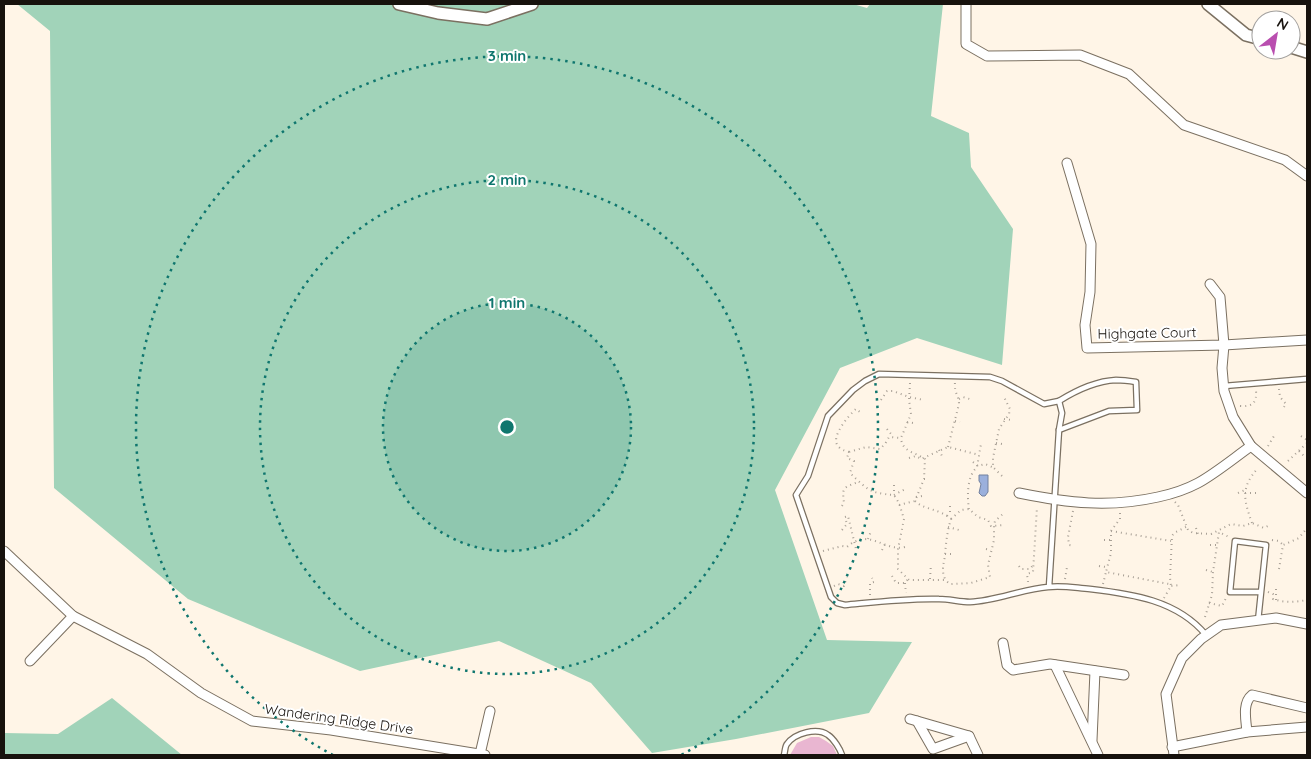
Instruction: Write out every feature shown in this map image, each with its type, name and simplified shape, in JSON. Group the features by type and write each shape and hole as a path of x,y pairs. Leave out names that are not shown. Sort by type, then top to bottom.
{"street":[{"path":"399,4 438,13 487,19 532,4"},
{"path":"966,4 966,44 987,56 1080,55 1129,74 1184,125 1285,160 1307,176"},
{"path":"1208,4 1246,35 1251,36"},
{"name":"Highgate Court","path":"1067,163 1091,244 1090,292 1085,325 1087,348 1224,345 1307,340"},
{"path":"1210,284 1220,297 1224,345 1222,368 1224,386 1233,417 1251,446 1307,493"},
{"path":"1019,493 1055,501 1104,505 1143,500 1180,492 1198,483 1251,446"},
{"name":"Wandering Ridge Drive","path":"4,551 73,616 147,654 201,693 252,721 331,730 482,754"},
{"path":"30,661 73,616"},
{"path":"1307,624 1276,618 1221,625 1206,635 1182,658 1166,694 1173,751 1247,732 1307,727"},
{"path":"1003,643 1007,665 1013,670 1050,664 1124,675"},
{"path":"1055,665 1098,755"},
{"path":"1092,743 1095,671"},
{"path":"1247,732 1245,704 1252,694 1307,708"},
{"path":"482,754 490,711"},
{"path":"914,720 970,736 933,749 914,720"},
{"path":"970,736 978,755"}],"lane":[{"path":"1059,430 1109,411 1137,410 1136,382 1116,380 1099,383 1070,394 1059,401 1044,404 1002,381 990,377 879,374 865,381 853,390 828,416 824,423 808,476 796,495 831,597 837,603 845,605 939,599 970,602 1050,586 1064,586 1116,592 1153,600 1169,606 1188,618 1206,635"},
{"path":"1224,386 1307,379"},
{"path":"1050,586 1059,430 1062,413 1059,401"},
{"path":"1258,621 1266,545 1235,541 1230,592 1261,592"},
{"path":"784,755 787,744 798,734 816,731 829,735 840,749 842,755"}],"path":[{"path":"910,376 909,397 911,414 901,438 902,444 908,452 924,458"},
{"path":"948,447 959,399 954,390 956,377"},
{"path":"1278,381 1280,397 1286,404 1284,407"},
{"path":"1238,406 1250,406 1254,403 1257,398 1254,383"},
{"path":"881,400 887,391 893,391 924,400"},
{"path":"993,467 999,429 1009,414 1010,409 1004,396"},
{"path":"959,399 963,397 973,400"},
{"path":"860,412 856,409 850,415 837,436 838,446 849,452 866,448 880,448 891,434 887,429"},
{"path":"1004,419 1012,420"},
{"path":"955,421 960,422"},
{"path":"907,422 913,423"},
{"path":"949,428 953,430"},
{"path":"1268,446 1274,436"},
{"path":"1288,461 1307,442 1301,436"},
{"path":"889,437 901,438"},
{"path":"996,443 1002,444"},
{"path":"978,466 981,444"},
{"path":"909,458 916,456 921,459 948,447 979,455"},
{"path":"939,450 943,458"},
{"path":"1299,450 1305,457"},
{"path":"849,452 847,458 854,462 850,474 873,492 894,495 907,488"},
{"path":"915,499 924,479 924,458"},
{"path":"973,462 978,466"},
{"path":"1002,476 993,467 985,464 978,466 973,471 968,485 969,509 978,517 988,520 991,526 1005,525"},
{"path":"1252,523 1245,504 1245,492 1249,479 1258,468"},
{"path":"924,479 929,479"},
{"path":"842,506 844,503 842,495 844,490 858,482"},
{"path":"894,485 894,495 900,505 904,520 898,548 898,569 908,579 945,580 948,583 955,584 971,583 990,577 988,565 994,540 994,525 995,521 1004,513"},
{"path":"1238,492 1256,492"},
{"path":"900,505 922,496"},
{"path":"1029,590 1027,574 1033,572 1037,497"},
{"path":"915,499 921,506 938,510 951,519"},
{"path":"1175,502 1178,505 1186,527 1193,533 1212,534 1231,524 1243,526 1252,523 1264,528 1268,526"},
{"path":"947,516 950,512 950,504"},
{"path":"945,580 942,569 948,527 951,519 961,510 969,509"},
{"path":"1073,511 1068,537 1069,545 1074,546"},
{"path":"1102,590 1106,567 1111,554 1111,531 1120,519 1120,513"},
{"path":"842,530 847,524 845,517 848,516 856,549"},
{"path":"1033,527 1036,524"},
{"path":"948,527 959,530"},
{"path":"1165,596 1171,586 1171,541 1174,532 1186,527"},
{"path":"1196,528 1198,534"},
{"path":"1283,544 1299,538 1307,528"},
{"path":"868,539 871,531"},
{"path":"1111,531 1171,541"},
{"path":"1219,532 1235,541"},
{"path":"1205,617 1212,595 1212,572 1219,532"},
{"path":"1138,541 1139,536"},
{"path":"828,550 842,546 847,547 854,542 868,539 898,548 905,547"},
{"path":"1104,540 1110,540"},
{"path":"1266,545 1271,540 1279,541 1283,544"},
{"path":"940,542 945,544"},
{"path":"882,550 885,544"},
{"path":"1279,569 1283,544"},
{"path":"1210,545 1216,546"},
{"path":"986,549 991,550"},
{"path":"945,554 952,554"},
{"path":"930,579 931,564"},
{"path":"1019,566 1021,569 1026,570 1033,566"},
{"path":"1099,566 1106,567"},
{"path":"1064,586 1067,567"},
{"path":"1116,574 1117,569"},
{"path":"1206,570 1212,572"},
{"path":"1106,572 1171,586 1180,585"},
{"path":"1140,579 1142,574"},
{"path":"892,576 896,583 899,584 905,583 908,579"},
{"path":"828,588 838,584 844,586 847,577"},
{"path":"871,603 870,583 874,582 872,578"},
{"path":"1158,580 1162,583"},
{"path":"1276,586 1276,600"},
{"path":"1261,592 1266,591 1273,594 1273,599 1276,600"},
{"path":"1209,604 1223,608 1230,592"},
{"path":"1276,600 1307,600"}],"green space":[{"path":"17,4 853,4 867,8 870,4 943,4 931,116 969,133 971,167 1013,229 1002,365 917,338 840,368 775,490 827,640 912,642 869,713 652,753 591,683 499,641 360,671 188,599 54,488 50,31"},
{"path":"112,698 182,755 4,755 4,733 58,734"}],"water":[{"path":"979,475 988,475 988,492 985,496 979,493 981,484"}],"building":[{"path":"811,737 819,737 826,741 833,746 837,755 790,755 797,743"}]}
